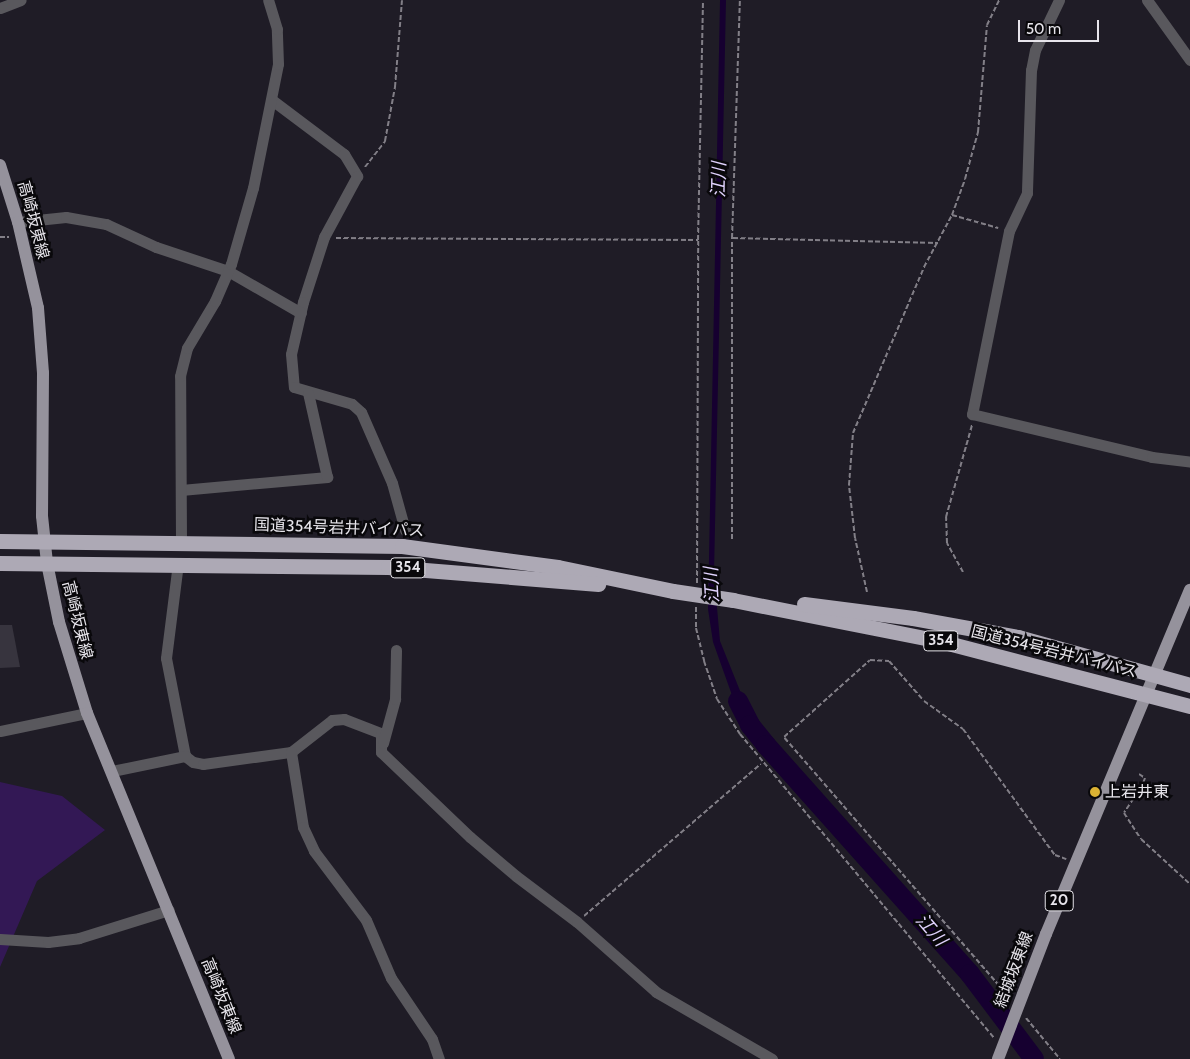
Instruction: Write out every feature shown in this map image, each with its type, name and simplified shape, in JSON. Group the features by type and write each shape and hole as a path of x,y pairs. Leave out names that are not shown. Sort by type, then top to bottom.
{"highway":[{"name":"国道354号岩井バイパス","path":"0,541 371,544 435,549 558,567 673,591 733,600 940,641 1146,693 1190,706"},
{"name":"国道354号岩井バイパス","path":"0,564 178,563 388,566 673,591"},
{"name":"国道354号岩井バイパス","path":"733,600 800,604 913,618 1018,637 1190,685"}],"main road":[{"name":"高崎坂東線","path":"0,165 18,222 38,308 42,344 44,541 61,629 87,713 229,1059"},
{"name":"結城坂東線","path":"1001,1050 1076,862 1190,590"}],"street":[{"path":"0,8 21,0"},
{"path":"181,542 180,376 187,348 215,300 228,271 253,188 278,64 278,29 268,0"},
{"path":"1059,0 1035,50 1032,70 1027,193 1009,231 972,414 1152,457 1190,462"},
{"path":"1147,0 1190,60"},
{"path":"272,100 344,154 357,176 324,238 300,313 290,368 294,386 308,393 352,404 361,412 392,483 404,530"},
{"path":"18,222 66,217 106,224 156,247 228,271 300,313"},
{"path":"181,490 327,477 308,393"},
{"path":"178,563 166,658 185,756 193,762 203,764 292,752 332,720 344,719 381,733 381,752 470,837 577,922 656,992 772,1059"},
{"path":"381,752 395,699 396,650"},
{"path":"0,731 87,713"},
{"path":"292,752 303,827 314,851 366,920 391,978 432,1039 439,1059"},
{"path":"112,771 185,756"},
{"path":"0,939 48,942 78,938 169,910"}],"path":[{"path":"357,176 385,141 395,88 402,0"},
{"path":"696,588 698,240 703,0"},
{"path":"732,539 732,238 740,0"},
{"path":"868,592 855,538 850,486 853,433 924,266 952,215 978,132 987,25 999,0"},
{"path":"952,215 1009,231"},
{"path":"324,238 698,240"},
{"path":"732,238 938,243"},
{"path":"963,572 947,543 946,516 971,434 972,414"},
{"path":"696,598 696,628 717,699 762,764 1001,1050"},
{"path":"1060,1059 1016,1010 784,737 870,660 889,661 924,701 963,729 1055,855 1076,862"},
{"path":"577,922 762,764"},
{"path":"1138,774 1145,778 1142,786 1124,813 1142,839 1190,884"}],"shaded area":[{"path":"0,782 62,796 105,830 37,881 0,967"}],"water":[{"path":"720,0 726,0 714,574 720,641 753,723 746,725 733,698 713,642 708,609"}],"building":[{"path":"0,625 12,625 20,667 0,668"}],"waterway":[{"name":"江川","path":"738,701 750,725 766,745 970,974 1034,1059"}],"place":[{"name":"上岩井東","path":"1095,792"}]}
